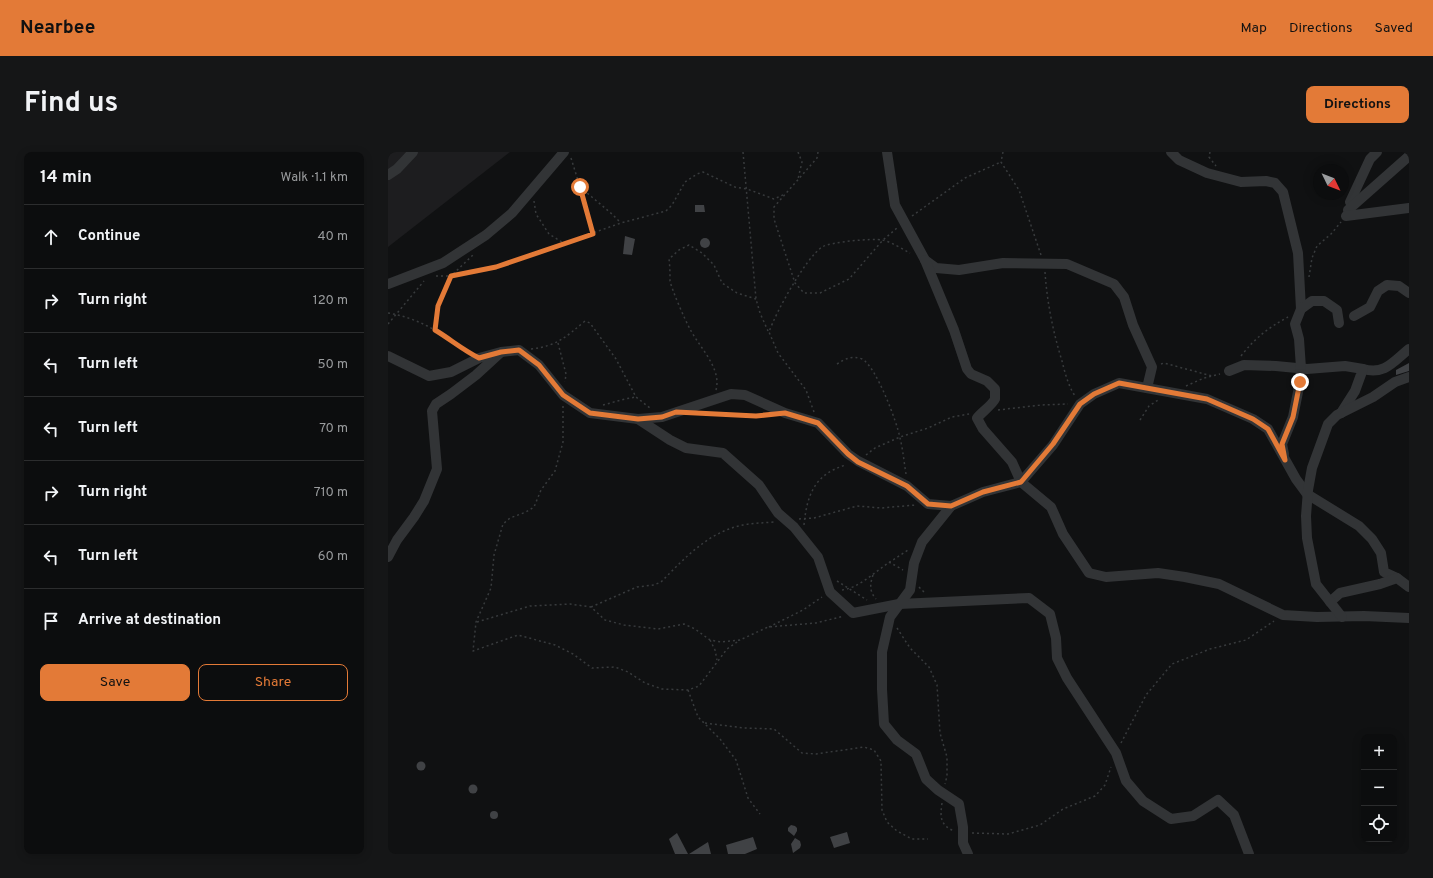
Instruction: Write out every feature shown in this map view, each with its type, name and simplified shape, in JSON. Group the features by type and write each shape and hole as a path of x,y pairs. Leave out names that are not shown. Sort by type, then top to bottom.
{"street":[{"path":"388,175 413,152"},
{"path":"388,284 443,263 486,235 512,213 564,152"},
{"path":"887,152 895,205 925,260 954,330 967,369 971,374 987,381 995,389 995,399 992,404 981,412 977,418 983,429 1012,462 1021,482 1051,507 1063,534 1090,573 1106,577 1158,573 1185,576 1219,584 1283,615 1317,617 1409,617"},
{"path":"1171,152 1179,160 1206,173 1240,182 1266,181 1276,183 1283,192 1298,253 1300,309 1295,324 1299,339 1301,368 1300,382 1293,417 1282,444 1285,460"},
{"path":"1348,209 1370,159 1377,152"},
{"path":"1348,209 1409,156"},
{"path":"1348,209 1409,208"},
{"path":"925,260 936,268 959,270 1003,263 1067,264 1114,284 1124,297 1133,326 1152,366 1147,388"},
{"path":"1354,316 1370,307 1378,291 1387,285 1399,286 1409,293"},
{"path":"1300,309 1312,301 1324,301 1337,310 1339,323"},
{"path":"1229,371 1244,365 1301,368 1345,366 1363,368 1372,371 1384,369 1409,349"},
{"path":"388,356 429,376 451,372 479,358 501,352 519,350 539,365 563,395 590,413 638,419 662,417 731,394 745,395 785,413 818,423 848,454 858,462 907,486 928,504 951,506"},
{"path":"388,557 397,540 424,501 437,469 432,411 436,404 476,375 501,352"},
{"path":"1341,413 1355,391 1363,368"},
{"path":"1342,617 1316,584 1307,538 1306,516 1307,494 1312,468 1328,424 1337,415 1373,397 1395,382 1409,377"},
{"path":"968,854 963,843 959,804 926,779 916,754 897,740 884,724 882,652 890,616 894,605 910,590 914,563 922,542 951,506 983,492 1021,482 1053,444 1080,404 1094,394 1119,383 1207,399 1253,419 1268,429 1296,479 1307,494 1359,526 1372,539 1380,553 1384,572 1397,578 1409,587"},
{"path":"638,419 670,440 686,448 723,453 759,485 778,513 794,527 818,557 830,592 853,613 894,605 1029,598 1050,614 1056,638 1057,658 1067,678 1116,753 1126,781 1143,801 1171,819 1193,816 1218,800 1234,815 1249,854"},
{"path":"1330,602 1340,593 1380,584 1397,578"}],"path":[{"path":"569,152 593,234"},
{"path":"743,152 756,300 760,313 778,353 806,390 818,423"},
{"path":"798,152 802,162 798,179"},
{"path":"818,152 817,158 774,207 774,219 795,282 804,292 820,293 849,279 884,240 904,222 964,178 1001,162"},
{"path":"1003,152 1001,162 1019,190 1044,264 1047,302 1060,353 1069,387 1080,404"},
{"path":"436,276 451,276 496,267 565,244 621,223 666,211 672,205 685,182 703,172 735,187 747,189 774,199 786,193"},
{"path":"580,187 621,223"},
{"path":"533,189 536,214 549,234 565,244"},
{"path":"768,332 773,319 810,258 823,246 863,239 884,240 911,253"},
{"path":"713,400 718,384 714,370 704,351 690,330 670,282 669,259 679,250 689,245 702,253 714,265 722,283 737,293 756,300"},
{"path":"435,330 438,306 451,276 479,250"},
{"path":"388,324 428,276"},
{"path":"388,313 414,319 451,340 468,353 479,358"},
{"path":"519,350 541,347 558,342 585,321 590,323 616,359 636,397 651,409"},
{"path":"558,342 566,374 563,395 563,442 555,470 541,490 534,507 526,512 510,518 503,524 494,555 491,588 476,622 473,651 518,635 554,645 573,654 592,668 615,667 628,672 645,683 662,688 688,690 699,686 727,649 740,640 803,610 830,592 849,589 862,583 889,562 909,550"},
{"path":"836,364 849,357 861,359 869,364 881,386 900,437 907,486"},
{"path":"1152,366 1164,364 1212,376"},
{"path":"600,406 636,397"},
{"path":"996,410 1041,405 1080,404"},
{"path":"701,413 756,416 770,414"},
{"path":"476,622 530,606 570,604 591,607 637,587 654,585 661,582 694,549 714,535 742,525 814,518 857,506 881,508 928,504"},
{"path":"873,575 870,583 871,592 875,598 881,604 894,605"},
{"path":"836,580 879,608"},
{"path":"591,607 605,620 624,625 658,629 684,624 695,629 710,640 721,642 740,640"},
{"path":"768,627 816,623 853,613"},
{"path":"890,616 910,648 929,667 937,685 940,733 947,757 947,776 940,815 943,823 952,830 963,833 1008,834 1040,825 1063,808 1095,796 1106,785 1116,753 1146,695 1172,664 1210,649 1246,640 1283,615"},
{"path":"710,640 715,650 717,661"},
{"path":"688,690 698,717 720,739 736,760 748,798 760,814"},
{"path":"705,723 744,728 774,729 802,753 816,754 864,747 874,750 880,761 882,810 887,822 897,831 912,839 928,839"}],"shaded area":[{"path":"388,152 510,152 388,247"}],"building":[{"path":"695,205 704,205 705,212 695,212"},
{"path":"625,236 635,239 632,255 623,254"},
{"path":"705,238 710,243 705,248 700,243"},
{"path":"1409,363 1409,371 1396,375 1396,370"},
{"path":"419,762 423,762 425,766 423,770 419,770 417,768 417,764"},
{"path":"471,785 475,785 477,789 475,793 471,793 469,791 469,787"},
{"path":"494,811 497,812 497,818 494,819 491,818 490,815 491,812"},
{"path":"791,825 797,828 794,836 788,831 788,828"},
{"path":"847,832 850,843 834,848 830,837"},
{"path":"677,833 688,854 675,854 669,839"},
{"path":"753,837 757,849 745,854 728,854 726,845"},
{"path":"795,838 800,841 801,845 800,848 793,853 791,844"},
{"path":"708,842 711,854 689,854"}],"route":[{"path":"580,187 593,234 496,267 451,276 438,306 435,330 468,353 479,358 501,352 519,350 539,365 563,395 590,413 638,419 662,417 676,412 756,416 785,413 818,423 848,454 858,462 907,486 928,504 951,506 983,492 1021,482 1053,444 1080,404 1094,394 1119,383 1207,399 1234,410 1253,419 1268,429 1285,460 1282,444 1293,417 1300,382"}]}
